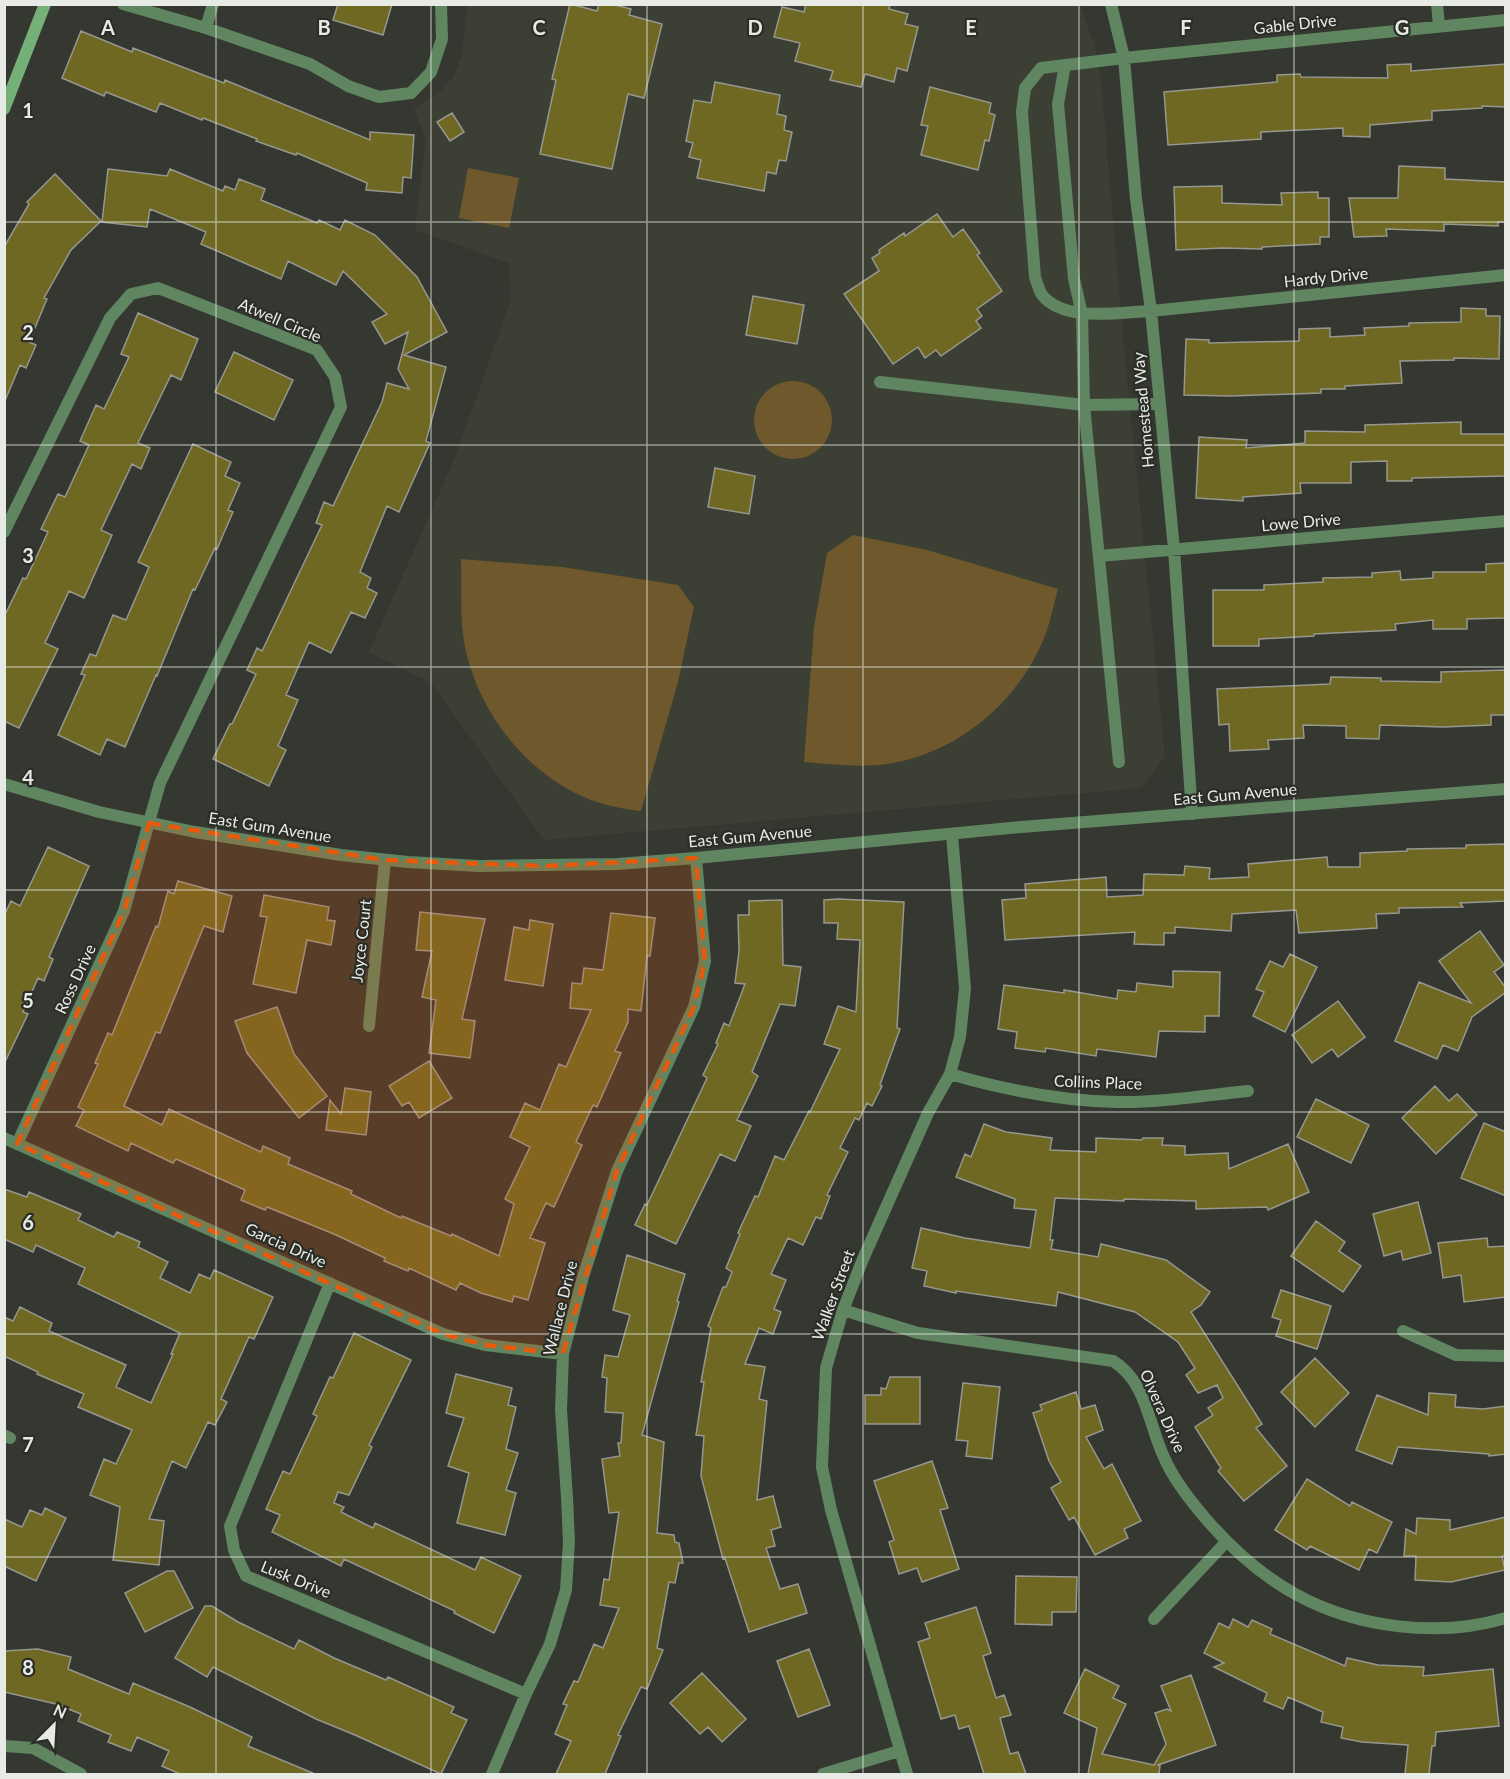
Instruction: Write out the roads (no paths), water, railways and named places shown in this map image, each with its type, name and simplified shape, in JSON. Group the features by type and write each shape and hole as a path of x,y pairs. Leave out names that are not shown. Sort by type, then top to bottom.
{"main road":[{"path":"4,109 45,4"}],"street":[{"path":"123,4 206,28 310,64 348,86 379,97 411,93 431,72 442,39 441,4"},
{"path":"206,28 213,4"},
{"name":"Homestead Way","path":"1111,4 1124,58 1136,199 1151,311 1173,549 1192,814"},
{"path":"1437,4 1439,26"},
{"name":"Gable Drive","path":"1082,314 1051,304 1041,293 1035,277 1022,112 1025,88 1041,68 1506,20"},
{"path":"1065,65 1058,104 1074,279 1082,314 1084,405 1119,762"},
{"name":"Hardy Drive","path":"1082,314 1151,311 1506,275"},
{"name":"Atwell Circle","path":"4,532 110,318 131,294 158,288 317,350 335,377 341,407 160,783 149,823"},
{"path":"880,382 1084,405 1159,404"},
{"name":"Lowe Drive","path":"1099,556 1506,521"},
{"name":"East Gum Avenue","path":"4,784 99,812 149,823 341,855 479,866 545,866 696,858 1021,827 1506,789"},
{"name":"Ross Drive","path":"17,1144 124,911 149,823"},
{"name":"Walker Street","path":"907,1774 831,1510 822,1467 826,1368 843,1310 863,1259 928,1113 950,1074 960,1037 965,988 952,835"},
{"name":"Wallace Drive","path":"492,1774 550,1644 566,1590 568,1531 561,1410 563,1354 583,1277 617,1171 694,1007 705,961 696,858"},
{"name":"Joyce Court","path":"369,1026 385,860"},
{"name":"Collins Place","path":"950,1074 986,1084 1057,1098 1120,1102 1248,1091"},
{"name":"Garcia Drive","path":"4,1138 443,1334 485,1345 563,1354"},
{"name":"Lusk Drive","path":"330,1283 230,1526 234,1550 246,1576 526,1694"},
{"name":"Olvera Drive","path":"843,1310 918,1333 1113,1361 1126,1369 1135,1380 1163,1456 1189,1500 1226,1542 1256,1567 1297,1595 1343,1615 1383,1624 1455,1628 1485,1624 1506,1618"},
{"path":"1403,1331 1456,1355 1506,1356"},
{"path":"1154,1619 1226,1542"},
{"path":"4,1746 33,1748 81,1774"},
{"path":"823,1774 899,1751"}]}
